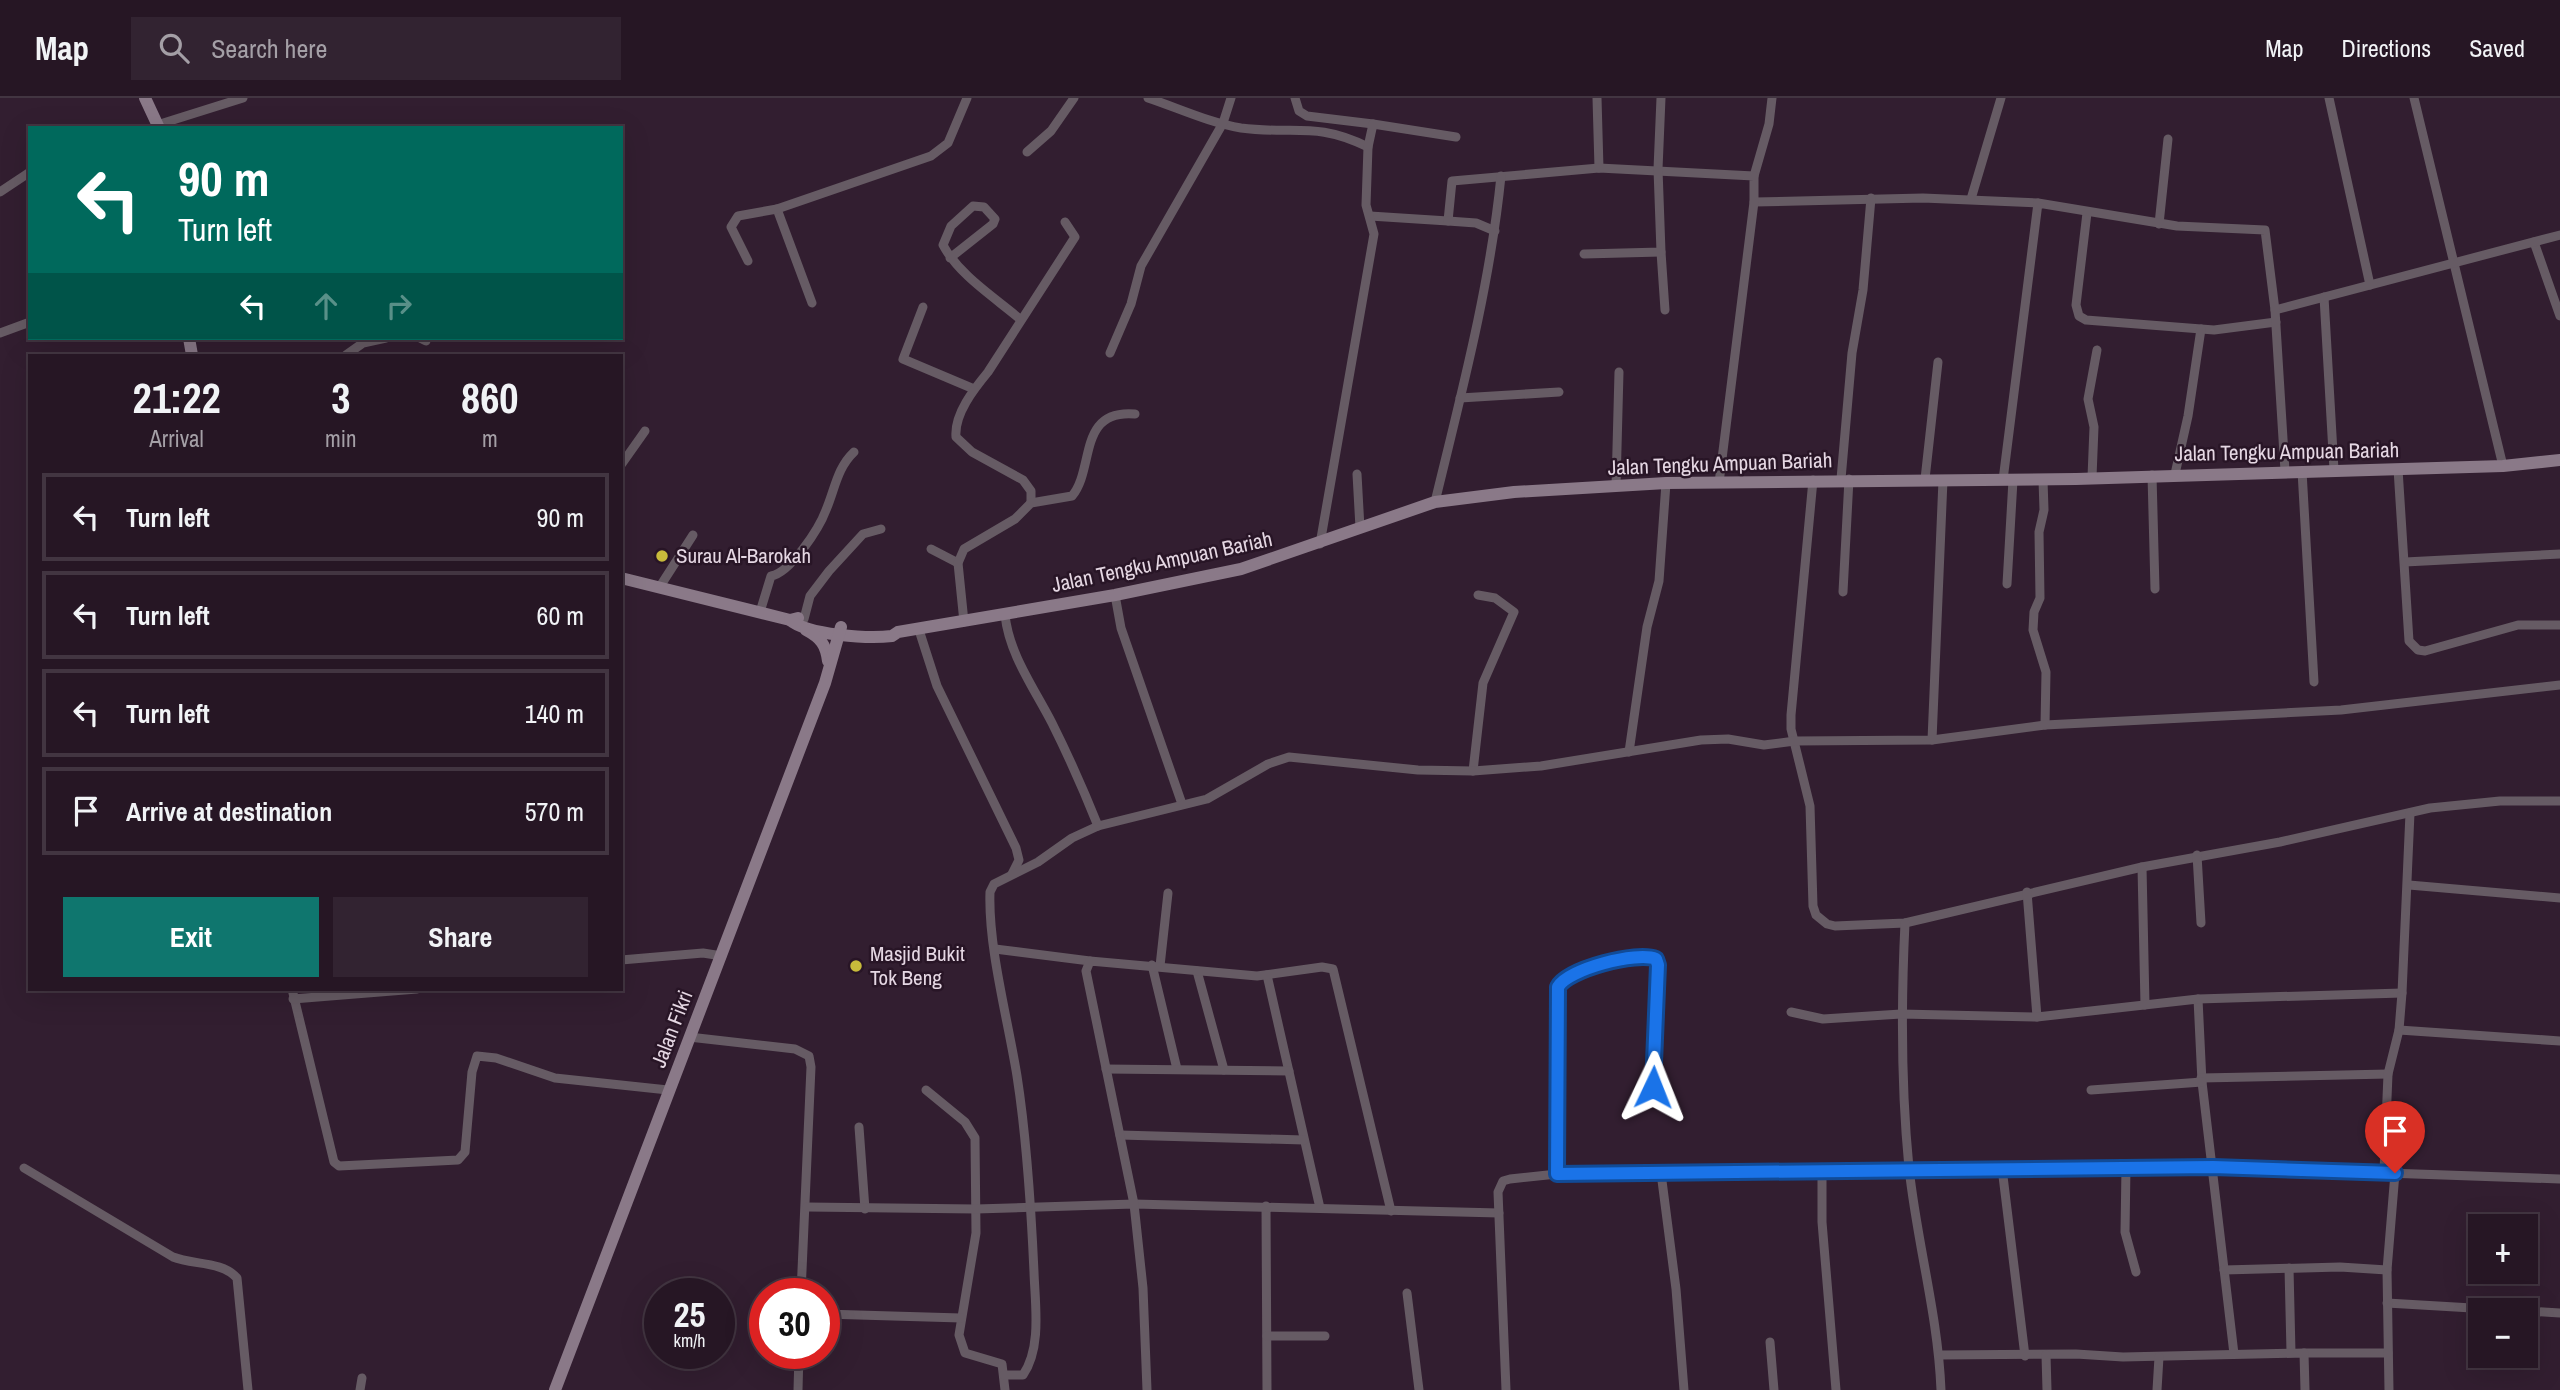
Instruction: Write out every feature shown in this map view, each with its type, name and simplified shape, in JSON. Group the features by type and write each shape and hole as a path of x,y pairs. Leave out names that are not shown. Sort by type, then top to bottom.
{"main road":[{"path":"145,98 158,126"},
{"name":"Jalan Tengku Ampuan Bariah","path":"623,579 843,631 898,632 1115,595 1241,569 1321,544 1436,502 1514,492 1666,483 1845,479 2043,480 2503,466 2560,460"},
{"path":"797,621 819,638 826,648 828,665"},
{"name":"Jalan Fikri","path":"824,682 828,665 843,631"},
{"name":"Jalan Fikri","path":"555,1390 668,1090 722,956 843,631"}],"street":[{"path":"158,126 243,98"},
{"path":"748,261 731,227 738,216 777,209 941,150 967,98"},
{"path":"1027,152 1051,131 1074,98"},
{"path":"1148,98 1223,123 1256,129 1316,129 1347,136 1368,147"},
{"path":"1110,354 1131,304 1141,266 1223,123 1231,98"},
{"path":"1295,98 1299,111 1307,116 1456,137"},
{"path":"1597,98 1599,168"},
{"path":"1661,98 1658,169 1665,310"},
{"path":"1719,483 1754,202 1754,176 1769,124 1772,98"},
{"path":"1971,200 2001,98"},
{"path":"2329,98 2370,285"},
{"path":"2414,98 2503,466"},
{"path":"1321,544 1374,234 1366,205 1368,147 1373,124"},
{"path":"2159,224 2168,139"},
{"path":"1448,222 1452,181 1599,168 1754,176"},
{"path":"0,192 28,173"},
{"path":"1436,502 1495,231 1501,176"},
{"path":"1754,202 1871,198 2038,203 2159,224 2265,230 2276,322 2285,471"},
{"path":"1843,592 1845,479 1871,198"},
{"path":"2007,584 2008,480 2038,203"},
{"path":"950,258 993,224 995,219 984,207 973,206 946,232 943,245 950,258 1020,319"},
{"path":"777,209 812,303"},
{"path":"2087,213 2076,305 2079,316 2086,320 2224,330 2276,322"},
{"path":"1370,216 1476,223 1495,231"},
{"path":"1031,503 1031,491 1023,480 972,452 956,437 955,427 974,389 989,372 1074,237 1065,222"},
{"path":"2275,310 2560,235"},
{"path":"2534,242 2560,316"},
{"path":"1584,254 1661,252"},
{"path":"2324,297 2334,470"},
{"path":"923,307 904,359 974,389"},
{"path":"0,333 28,324"},
{"path":"2175,474 2188,416 2201,329"},
{"path":"347,354 363,343 377,340"},
{"path":"2092,477 2095,434 2088,398 2097,350"},
{"path":"1925,479 1938,362"},
{"path":"1616,486 1619,372"},
{"path":"1460,398 1559,392"},
{"path":"964,622 958,563 964,549 972,542 998,530 1031,503 1072,496 1079,488 1085,454 1096,429 1111,418 1135,414"},
{"path":"623,462 645,431"},
{"path":"760,612 771,576 785,572 825,514 842,464 854,452"},
{"path":"2398,469 2409,640 2418,650 2518,625 2560,625"},
{"path":"2302,471 2314,682"},
{"path":"1357,474 1360,528"},
{"path":"2152,475 2155,589"},
{"path":"1813,480 1791,715 1810,806 1813,906 1816,915 1827,924 1835,926 1905,923 2027,892 2197,855 2280,842 2410,813 2468,804 2560,801"},
{"path":"2043,480 2044,510 2039,532 2040,598 2034,612 2033,630 2046,671 2045,725"},
{"path":"1932,740 1943,481"},
{"path":"1629,752 1647,627 1659,581 1666,483"},
{"path":"797,621 829,571 863,534 881,529"},
{"path":"659,588 693,534"},
{"path":"931,549 958,563"},
{"path":"2405,562 2560,554"},
{"path":"1115,595 1121,628 1182,804"},
{"path":"1473,771 1483,683 1514,612 1495,598 1478,595"},
{"path":"1005,615 1007,633 1015,654 1070,760 1098,826"},
{"path":"919,630 937,686 1016,848 1019,860 1010,877"},
{"path":"1004,1375 1023,1375 1030,1364 1036,1321 1031,1205 1021,1100 995,949 990,892 994,884 1038,862 1072,838 1098,826 1207,799 1268,764 1289,757 1418,770 1473,771 1541,766 1728,739 1764,745 1795,741 1932,740 2045,725 2341,710 2560,685"},
{"path":"2384,1171 2388,1074 2399,1030 2402,993 2409,886 2410,813"},
{"path":"1016,848 1027,858 1038,862"},
{"path":"2197,855 2201,923"},
{"path":"2142,867 2145,1005"},
{"path":"2409,886 2560,898"},
{"path":"2027,892 2037,1017"},
{"path":"1168,893 1156,966 1177,1069"},
{"path":"1905,923 1901,1014 1909,1170 1940,1355 1941,1390"},
{"path":"995,949 1090,961 1267,975 1329,967 1336,975 1391,1210"},
{"path":"623,960 703,953 722,956"},
{"path":"1557,1174 1558,987 1568,975 1642,955 1656,959 1658,965 1653,1087"},
{"path":"1090,961 1086,971 1134,1204 1143,1287 1147,1390"},
{"path":"1197,971 1224,1070"},
{"path":"1267,975 1320,1208"},
{"path":"292,991 334,1162 339,1166 458,1160 465,1152 472,1072 477,1056 496,1058 555,1078 668,1090"},
{"path":"293,999 392,991"},
{"path":"1791,1012 1823,1018 1901,1014 2037,1017 2198,999 2402,993"},
{"path":"2198,999 2201,1080 2234,1354"},
{"path":"2399,1030 2560,1041"},
{"path":"689,1037 795,1049 808,1056 811,1067 802,1278"},
{"path":"1106,1069 1289,1071"},
{"path":"2091,1090 2201,1080 2388,1074"},
{"path":"926,1090 971,1129 976,1151 976,1233 959,1335 965,1353 974,1358 999,1361 1005,1390"},
{"path":"859,1127 865,1209"},
{"path":"1120,1135 1304,1140"},
{"path":"2126,1167 2125,1232 2136,1272"},
{"path":"1506,1390 1497,1192 1503,1181 1557,1174 2126,1167 2384,1171 2560,1179"},
{"path":"24,1168 173,1258 231,1272 237,1278 248,1390"},
{"path":"2002,1168 2025,1356"},
{"path":"1822,1172 1822,1222 1836,1390"},
{"path":"2389,1390 2387,1270 2395,1173"},
{"path":"1661,1174 1676,1289 1684,1390"},
{"path":"807,1207 976,1209 1031,1205 1134,1204 1499,1213"},
{"path":"1266,1206 1267,1390"},
{"path":"2224,1270 2340,1267 2387,1270"},
{"path":"2289,1268 2291,1352"},
{"path":"1407,1293 1419,1390"},
{"path":"2387,1303 2468,1308"},
{"path":"2538,1312 2560,1313"},
{"path":"840,1314 961,1318"},
{"path":"1267,1336 1325,1336"},
{"path":"1770,1342 1774,1390"},
{"path":"1940,1355 2159,1357 2291,1352 2388,1353"},
{"path":"2304,1353 2305,1390"},
{"path":"2046,1355 2047,1390"},
{"path":"2157,1390 2159,1357"},
{"path":"798,1390 799,1369"},
{"path":"360,1390 362,1378"}],"place":[{"name":"Surau Al-Barokah","path":"662,556"},
{"name":"Masjid Bukit Tok Beng","path":"856,966"}],"route":[{"path":"1653,1087 1658,965 1656,959 1642,955 1578,971 1562,979 1558,987 1557,1174 2213,1167 2395,1173"}]}
